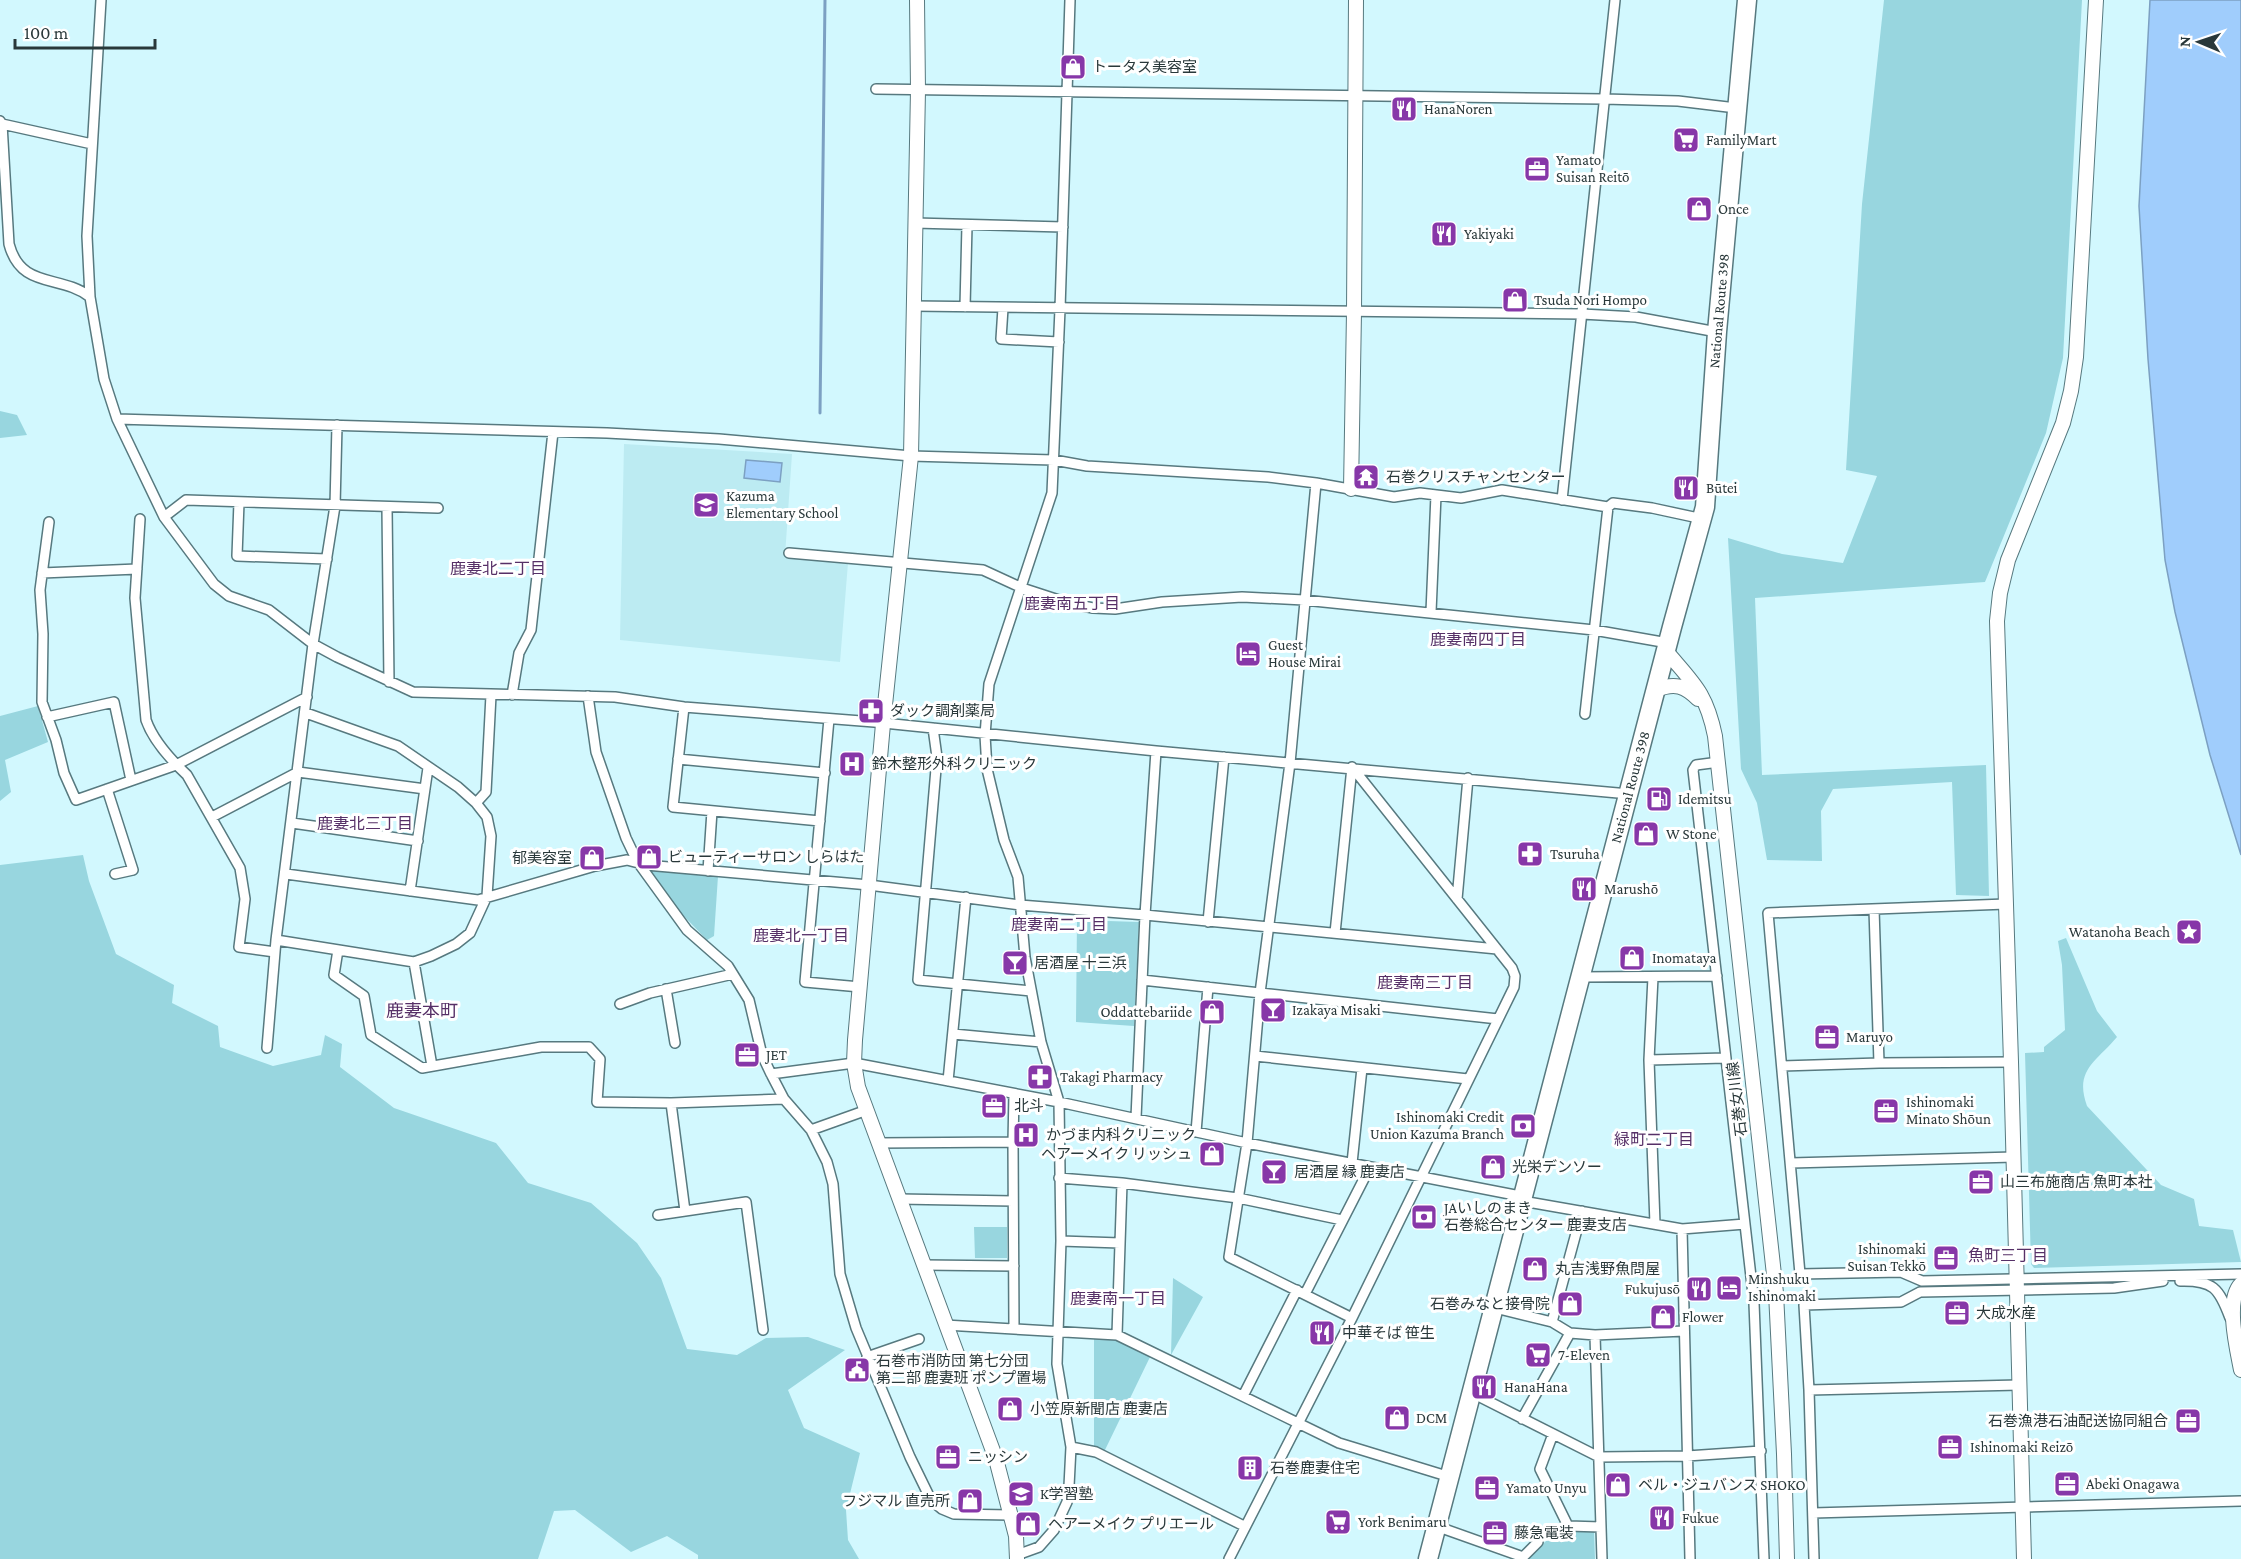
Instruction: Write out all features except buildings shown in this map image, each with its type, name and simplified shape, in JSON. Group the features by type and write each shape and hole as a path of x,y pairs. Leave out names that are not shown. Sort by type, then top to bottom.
{"highway":[{"name":"National Route 398","path":"1428,1559 1667,647 1703,519 1746,0"}],"street":[{"path":"101,0 87,236 90,297 104,379 117,419 164,517 214,584 229,596 269,610 313,644 413,692 615,697 684,706 933,728 985,735 1629,794"},
{"path":"917,0 918,90 911,456 883,724 855,1063 858,1087 996,1459 1016,1536 1017,1557 1039,1546 1054,1530 1063,1512 1069,1486 1071,1447 1057,1364 1061,1240 1059,1102 1041,1042 1025,957 1018,877 1004,840 987,769 985,735 989,684 1052,493 1070,0"},
{"path":"1351,489 1356,0"},
{"path":"1562,500 1615,0"},
{"path":"2024,1559 2012,1062 1997,621 2000,593 2008,560 2050,459 2071,391 2076,357 2096,0"},
{"path":"876,89 1604,99 1678,101 1736,108"},
{"path":"90,297 82,291 33,276 19,266 12,256 9,243 1,123 92,144"},
{"path":"915,223 1063,227"},
{"path":"965,307 967,225"},
{"path":"913,306 1582,314 1636,317 1717,332"},
{"path":"1003,308 1001,339 1059,342"},
{"path":"117,419 718,439 911,456 1054,460 1087,466 1268,477 1394,497 1420,493 1461,498 1502,490 1608,507"},
{"path":"267,1048 276,940 313,644 335,506 338,425"},
{"path":"512,695 519,653 531,630 553,432"},
{"path":"1316,483 1290,763 1260,993 1247,1143 1229,1257 1352,1318"},
{"path":"1431,612 1436,495"},
{"path":"164,517 186,500 438,508"},
{"path":"239,502 237,556 327,560"},
{"path":"1585,714 1608,507 1613,503 1703,519"},
{"path":"387,507 389,682"},
{"path":"140,519 135,597 146,720 149,729 176,765 187,775 240,868 246,899 239,947 275,952"},
{"path":"49,522 40,590 43,634 42,702 56,740 64,773 76,800 176,765 307,697"},
{"path":"789,553 983,570 1022,588 1068,603 1093,608 1114,609 1162,602 1242,597 1304,600 1594,630 1667,647"},
{"path":"42,573 137,569"},
{"name":"石巻女川線","path":"1667,647 1703,695 1712,721 1719,762 1776,1293 1787,1559"},
{"path":"1656,690 1669,686 1688,689 1699,700 1712,721"},
{"path":"476,802 486,792 491,694"},
{"path":"588,696 596,752 626,838 637,861 687,930 728,966 749,1000 762,1055 771,1074 784,1099 811,1130 827,1162 834,1184 840,1274 855,1328 931,1500 942,1509 954,1514 1010,1515"},
{"path":"47,717 114,702 132,780"},
{"path":"684,706 673,807 820,821"},
{"path":"276,940 414,962 456,945 470,933 488,896 491,836 487,817 476,802 398,746 306,713"},
{"path":"829,719 805,982 860,987"},
{"path":"933,728 938,757 918,980 1031,991"},
{"path":"1136,1118 1145,915 1156,751"},
{"path":"1208,922 1224,757"},
{"path":"678,759 825,773"},
{"path":"1719,762 1696,765 1693,770 1754,1303 1764,1559"},
{"path":"1229,1559 1352,1318 1514,987 1515,976 1512,968 1352,767"},
{"path":"1335,933 1352,767"},
{"path":"410,891 428,768"},
{"path":"212,817 298,772 425,789"},
{"path":"1457,899 1468,778"},
{"path":"107,789 133,870 115,874"},
{"path":"708,871 712,811"},
{"path":"292,823 418,841"},
{"path":"286,874 478,900 595,866 627,860 646,865 869,885 1020,905 1497,949"},
{"path":"948,1081 966,897"},
{"path":"2006,904 1768,913 1800,1274 1901,1272 1922,1281 2114,1288 2156,1281 2205,1283 2217,1289 2234,1329"},
{"path":"1874,909 1879,1063"},
{"path":"338,950 334,975 364,996 371,1035 422,1068 541,1047 589,1047 600,1059 597,1102 671,1103 784,1099"},
{"path":"414,962 432,1066"},
{"path":"620,1004 666,989 733,974"},
{"path":"1580,977 1717,976"},
{"path":"1653,977 1649,1060 1655,1224"},
{"path":"1142,980 1498,1019"},
{"path":"1196,1132 1208,987"},
{"path":"666,989 675,1044"},
{"path":"953,1034 1041,1042"},
{"path":"1255,1056 1468,1079"},
{"path":"1649,1060 1725,1058"},
{"path":"1782,1066 2012,1062"},
{"path":"771,1074 855,1063 1059,1102 1352,1164 1515,1194 1522,1199 1582,1211 1682,1229 1745,1224"},
{"path":"1352,1164 1362,1068"},
{"path":"1014,1094 1014,1328"},
{"path":"671,1103 685,1211"},
{"path":"811,1130 867,1110"},
{"path":"879,1143 1013,1142"},
{"path":"1791,1162 2014,1157"},
{"path":"1243,1396 1370,1167"},
{"path":"1059,1178 1122,1183 1238,1198 1342,1220"},
{"path":"1117,1335 1122,1183"},
{"path":"899,1199 1013,1201"},
{"path":"658,1215 746,1202 763,1330"},
{"path":"1552,1322 1582,1211"},
{"path":"1682,1229 1690,1559"},
{"path":"1061,1240 1120,1243"},
{"path":"923,1264 1014,1266"},
{"path":"1814,1559 1804,1305 1901,1302 1920,1292 2017,1284 2241,1274"},
{"path":"2241,1284 2234,1293 2234,1329 2241,1370"},
{"path":"1495,1308 1552,1322 1570,1332 1595,1335 1684,1331"},
{"path":"945,1324 1117,1335 1339,1443 1450,1477"},
{"path":"1522,1419 1570,1332"},
{"path":"1595,1335 1602,1559"},
{"path":"867,1356 920,1339"},
{"path":"1809,1390 2019,1385"},
{"path":"1472,1393 1599,1457 1687,1456 1761,1451"},
{"path":"1552,1434 1540,1469 1568,1526 1601,1527"},
{"path":"1071,1447 1096,1452 1244,1526"},
{"path":"1813,1513 2241,1501"},
{"path":"1436,1526 1523,1557 1538,1542"}],"shaded area":[{"path":"1884,0 2082,0 2063,358 2046,433 1985,582 1755,598 1762,775 1986,765 1989,896 1956,895 1952,782 1833,789 1821,811 1822,861 1767,860 1757,803 1741,769 1728,538 1782,554 1843,563 1877,476 1846,470 1862,204"},
{"path":"2150,0 2241,0 2241,855 2210,755 2175,612 2165,560 2148,359 2139,206"},
{"path":"0,411 17,415 27,435 0,438"},
{"name":"Kazuma Elementary School","path":"624,444 792,454 785,556 848,563 840,662 620,640"},
{"path":"746,460 782,463 780,482 744,478"},
{"path":"38,706 48,742 5,760 11,792 0,801 0,716"},
{"path":"83,855 89,881 116,954 174,985 172,1003 218,1026 220,1047 273,1066 321,1055 325,1035 342,1044 340,1067 394,1108 496,1143 528,1183 591,1203 637,1243 661,1278 687,1349 737,1355 766,1338 808,1337 845,1350 788,1390 804,1428 860,1453 846,1510 848,1540 859,1559 698,1559 698,1555 667,1536 631,1552 575,1510 554,1511 538,1559 0,1559 0,865"},
{"path":"648,869 718,876 714,936 707,940 679,911"},
{"path":"1077,920 1139,922 1134,1026 1076,1022"},
{"path":"2066,938 2097,1011 2117,1037 2089,1067 2085,1075 2083,1084 2087,1106 2161,1185 2194,1199 2199,1226 2233,1230 2241,1262 2034,1268 2031,1264 2025,1053 2044,1052 2044,1047 2065,1030 2062,965 2058,941"},
{"path":"974,1227 1007,1227 1007,1258 975,1258"},
{"path":"1173,1278 1203,1297 1171,1355"},
{"path":"1094,1338 1115,1340 1150,1357 1104,1452 1094,1448"},
{"path":"1558,1531 1594,1532 1595,1559 1525,1559"}],"waterway":[{"path":"820,413 825,0"}],"place":[{"name":"トータス美容室","path":"1073,67"},
{"name":"HanaNoren","path":"1404,109"},
{"name":"FamilyMart","path":"1686,140"},
{"name":"Yamato Suisan Reitō","path":"1537,169"},
{"name":"Once","path":"1699,209"},
{"name":"Yakiyaki","path":"1444,234"},
{"name":"Tsuda Nori Hompo","path":"1515,300"},
{"name":"石巻クリスチャンセンター","path":"1366,477"},
{"name":"Būtei","path":"1686,488"},
{"name":"Kazuma Elementary School","path":"706,505"},
{"name":"Guest House Mirai","path":"1248,654"},
{"name":"ダック調剤薬局","path":"871,711"},
{"name":"鈴木整形外科クリニック","path":"852,764"},
{"name":"Idemitsu","path":"1659,799"},
{"name":"W Stone","path":"1646,834"},
{"name":"Tsuruha","path":"1530,854"},
{"name":"ビューティーサロン しらはた","path":"649,857"},
{"name":"郁美容室","path":"592,858"},
{"name":"Marushō","path":"1584,889"},
{"name":"Watanoha Beach","path":"2189,932"},
{"name":"Inomataya","path":"1632,958"},
{"name":"居酒屋 十三浜","path":"1015,963"},
{"name":"Izakaya Misaki","path":"1273,1010"},
{"name":"Oddattebariide","path":"1212,1012"},
{"name":"Maruyo","path":"1827,1037"},
{"name":"JET","path":"747,1055"},
{"name":"Takagi Pharmacy","path":"1040,1077"},
{"name":"北斗","path":"994,1106"},
{"name":"Ishinomaki Minato Shōun","path":"1886,1111"},
{"name":"Ishinomaki Credit Union Kazuma Branch","path":"1523,1126"},
{"name":"かづま内科クリニック","path":"1026,1135"},
{"name":"ヘアーメイク リッシュ","path":"1212,1154"},
{"name":"光栄デンソー","path":"1493,1167"},
{"name":"居酒屋 縁 鹿妻店","path":"1274,1172"},
{"name":"山三布施商店 魚町本社","path":"1981,1182"},
{"name":"JAいしのまき 石巻総合センター 鹿妻支店","path":"1424,1217"},
{"name":"Ishinomaki Suisan Tekkō","path":"1946,1258"},
{"name":"丸吉浅野魚問屋","path":"1535,1269"},
{"name":"Minshuku Ishinomaki","path":"1729,1288"},
{"name":"Fukujusō","path":"1699,1289"},
{"name":"石巻みなと接骨院","path":"1570,1304"},
{"name":"大成水産","path":"1957,1313"},
{"name":"Flower","path":"1663,1317"},
{"name":"中華そば 笹生","path":"1322,1333"},
{"name":"7-Eleven","path":"1538,1355"},
{"name":"石巻市消防団 第七分団 第二部 鹿妻班 ポンプ置場","path":"857,1370"},
{"name":"HanaHana","path":"1484,1387"},
{"name":"小笠原新聞店 鹿妻店","path":"1010,1409"},
{"name":"DCM","path":"1397,1418"},
{"name":"石巻漁港石油配送協同組合","path":"2188,1421"},
{"name":"Ishinomaki Reizō","path":"1950,1447"},
{"name":"ニッシン","path":"948,1457"},
{"name":"石巻鹿妻住宅","path":"1250,1468"},
{"name":"Abeki Onagawa","path":"2067,1484"},
{"name":"ベル・ジュバンス SHOKO","path":"1618,1485"},
{"name":"Yamato Unyu","path":"1487,1488"},
{"name":"K学習塾","path":"1021,1494"},
{"name":"フジマル 直売所","path":"970,1501"},
{"name":"Fukue","path":"1662,1518"},
{"name":"York Benimaru","path":"1338,1522"},
{"name":"ヘアーメイク プリエール","path":"1028,1524"},
{"name":"藤急電装","path":"1495,1533"}],"district":[{"name":"鹿妻北二丁目","path":"498,568"},
{"name":"鹿妻南五丁目","path":"1072,603"},
{"name":"鹿妻南四丁目","path":"1478,639"},
{"name":"鹿妻北三丁目","path":"365,823"},
{"name":"鹿妻南二丁目","path":"1059,924"},
{"name":"鹿妻北一丁目","path":"801,935"},
{"name":"鹿妻南三丁目","path":"1425,982"},
{"name":"鹿妻本町","path":"422,1011"},
{"name":"緑町二丁目","path":"1654,1139"},
{"name":"魚町三丁目","path":"2008,1255"},
{"name":"鹿妻南一丁目","path":"1118,1298"}]}
